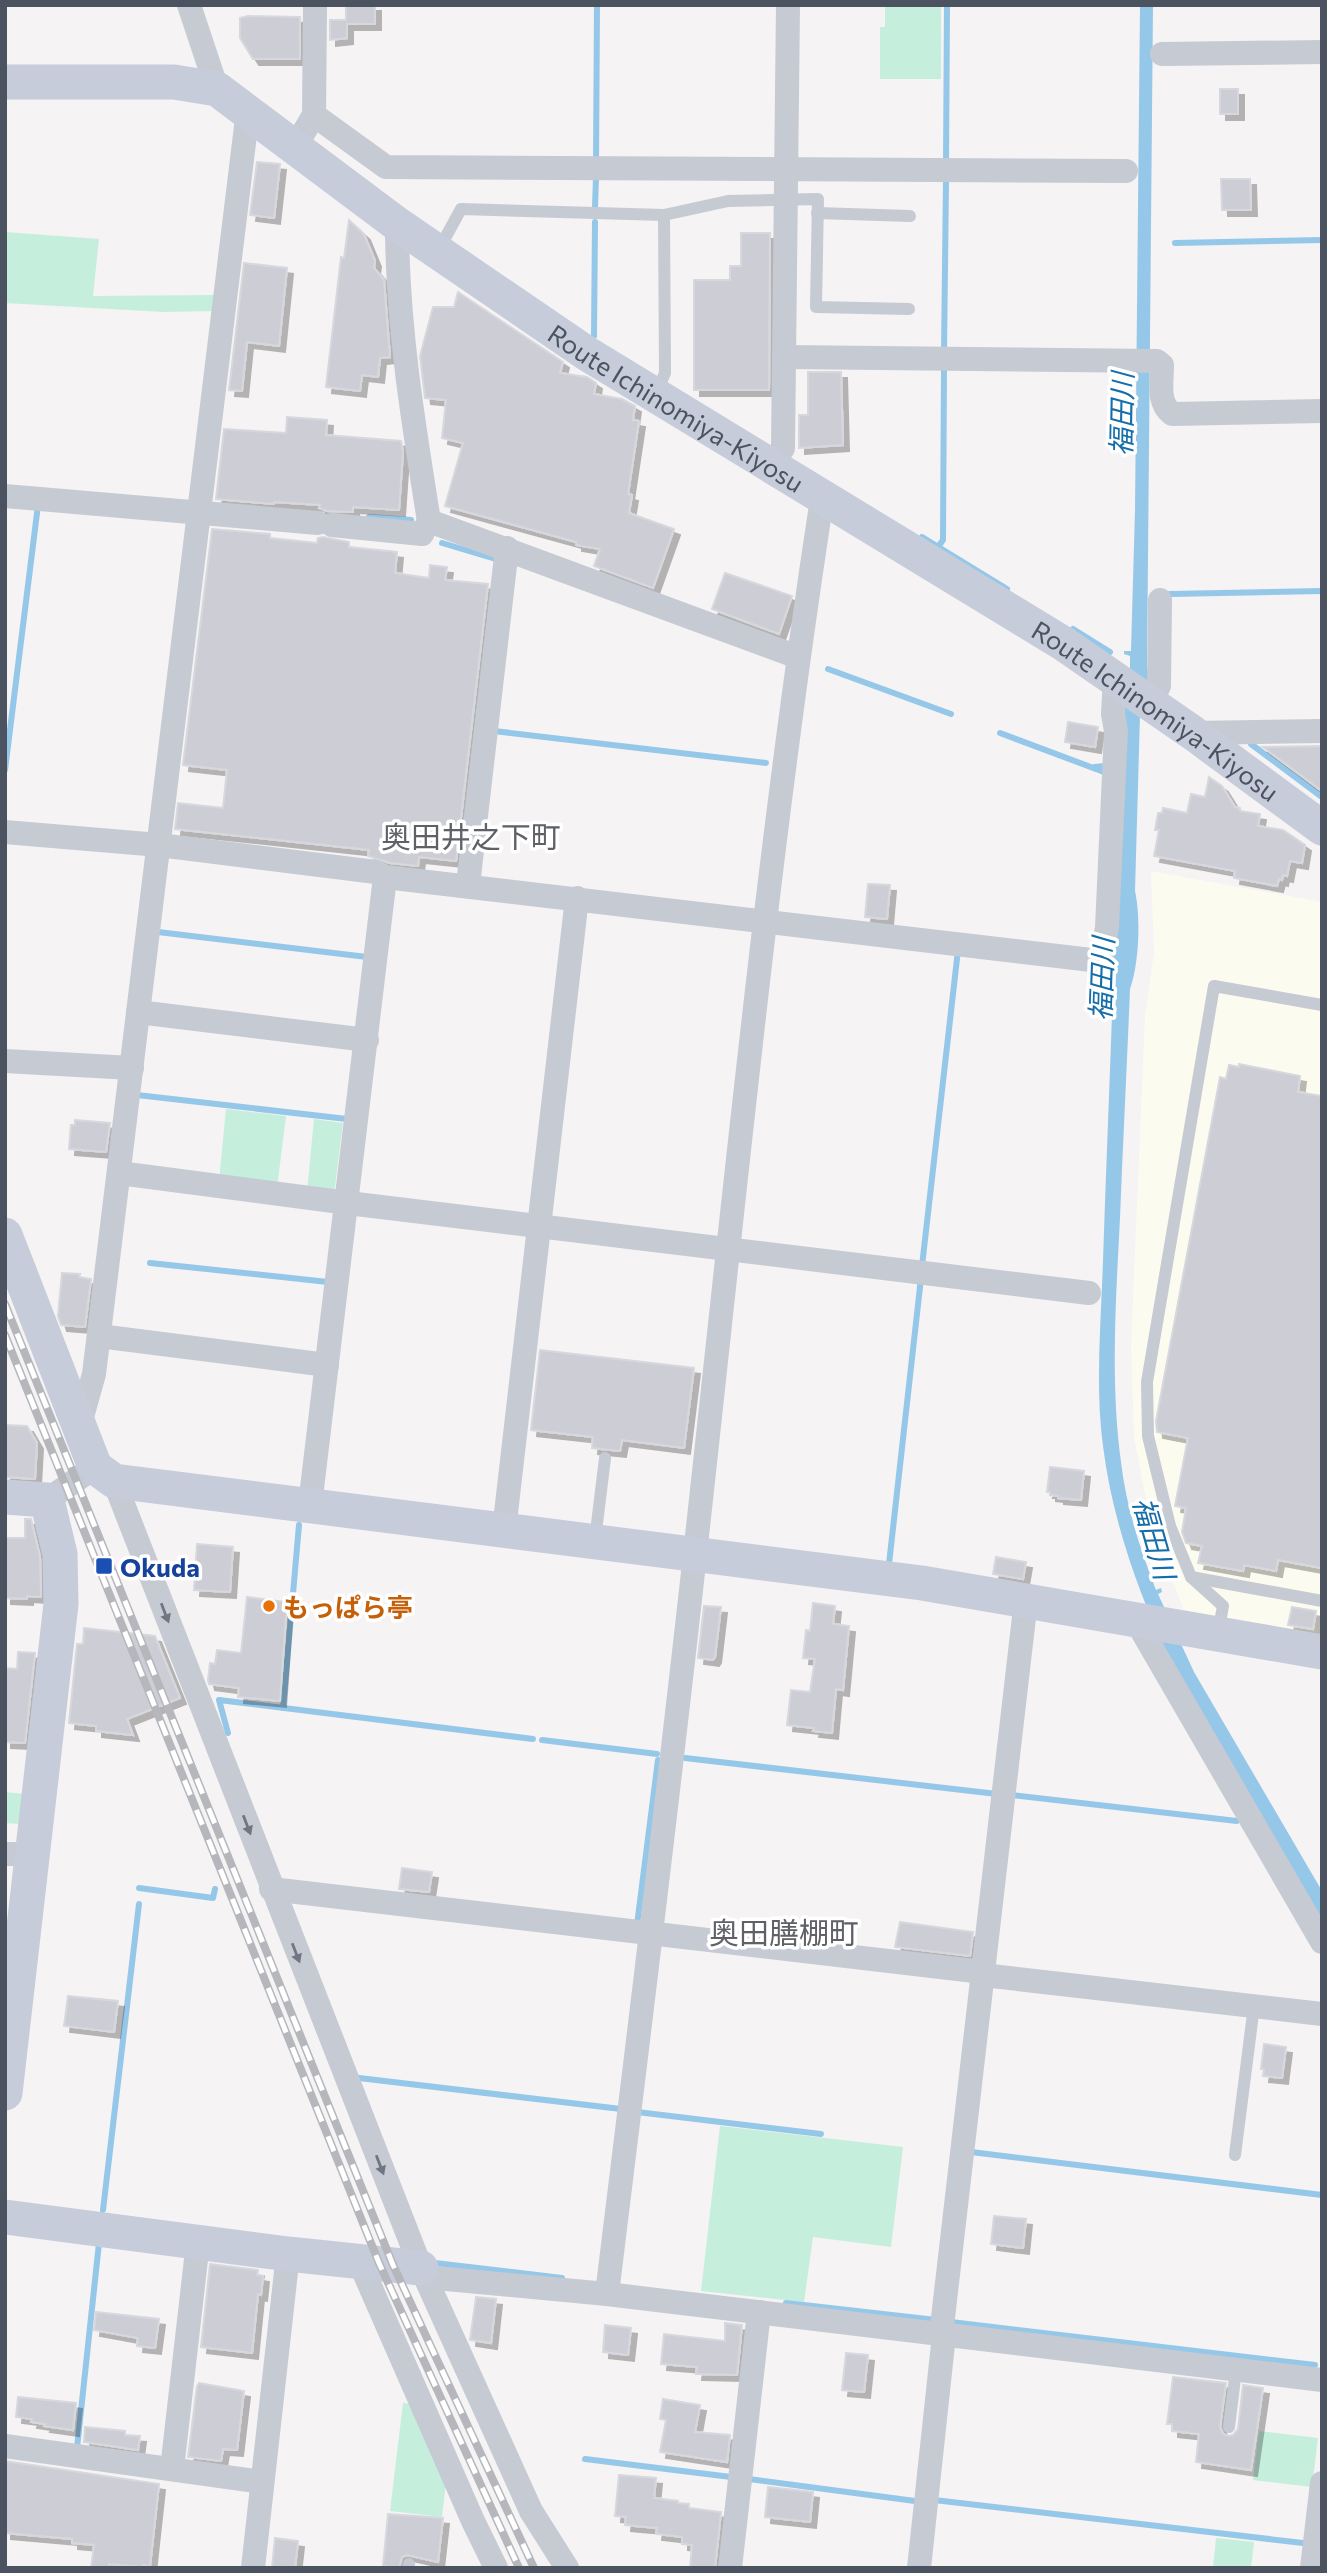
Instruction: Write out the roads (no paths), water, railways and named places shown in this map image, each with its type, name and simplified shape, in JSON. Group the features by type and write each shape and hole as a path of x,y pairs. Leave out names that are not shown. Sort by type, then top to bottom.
{"street":[{"path":"190,5 217,89"},
{"path":"295,146 314,115 314,5"},
{"path":"771,466 783,448 788,5"},
{"path":"1163,54 1322,52"},
{"name":"Route Ichinomiya-Kiyosu","path":"5,82 174,82 217,89 397,224 586,353 822,499 1017,615 1193,733 1322,828"},
{"path":"80,1424 94,1374 99,1336 247,110"},
{"path":"314,115 386,167 1126,171"},
{"path":"5,496 422,534 429,521 409,390 397,268 397,224"},
{"path":"785,357 1154,361 1162,365 1161,398 1165,408 1172,414 1322,411"},
{"path":"607,2294 651,1933 766,921 798,657 822,499"},
{"path":"429,521 798,657"},
{"path":"468,885 507,548"},
{"path":"5,832 159,845 376,872 385,877 1100,961 1107,928 1116,731 1113,714 1135,693 1159,686 1160,600"},
{"path":"1193,733 1322,730"},
{"path":"310,1505 385,877"},
{"path":"504,1530 577,898"},
{"path":"138,1012 367,1040"},
{"path":"5,1061 132,1068"},
{"path":"119,1173 1089,1293"},
{"path":"5,1235 80,1424 104,1474 423,2272 531,2511 567,2568"},
{"path":"99,1336 327,1365"},
{"path":"5,1497 47,1500 104,1474 310,1505 922,1583 1322,1652"},
{"path":"5,2093 19,1854 61,1604 60,1555 47,1500"},
{"path":"919,2568 1026,1600"},
{"path":"1138,1619 1322,1942"},
{"path":"271,1889 1322,2014"},
{"path":"5,2217 359,2261 423,2272 1322,2380"},
{"path":"173,2469 198,2242"},
{"path":"253,2568 288,2254"},
{"path":"359,2261 496,2568"},
{"path":"730,2568 759,2312"},
{"path":"5,2446 262,2482"},
{"path":"1312,2568 1322,2483"}],"lane":[{"path":"438,252 461,209 664,215 728,201 818,200 816,307 909,309"},
{"path":"817,213 910,216"},
{"path":"655,395 665,373 664,215"},
{"path":"1201,1630 1223,1606 1191,1577 1170,1526 1148,1436 1147,1382 1214,986 1322,1005"},
{"path":"595,1541 605,1458"},
{"path":"1191,1577 1322,1601"},
{"path":"1235,2155 1254,2006"},
{"path":"1229,2427 1236,2370"}],"water":[{"path":"1140,5 1153,5 1147,668 1153,676 1140,715 1135,891 1138,941 1130,989 1116,1309 1118,1432 1130,1511 1156,1590 1161,1588 1162,1592 1158,1594 1194,1672 1322,1891 1322,1922 1169,1658 1128,1555 1113,1501 1103,1446 1099,1354 1113,985 1113,966 1106,966 1113,960 1123,783 1086,768 1106,763 1130,669 1130,656 1124,654 1124,651 1131,651 1135,510"}],"waterway":[{"path":"596,162 597,5"},
{"path":"946,164 947,5"},
{"path":"595,208 596,177"},
{"path":"944,353 946,180"},
{"path":"594,336 595,222"},
{"path":"1175,243 1322,240"},
{"path":"938,547 943,540 944,369"},
{"path":"5,770 38,505"},
{"path":"369,517 411,520"},
{"path":"922,537 1007,589"},
{"path":"442,543 499,562"},
{"path":"1170,594 1322,591"},
{"path":"1073,629 1110,652"},
{"path":"828,669 951,714"},
{"path":"494,731 766,763"},
{"path":"1000,733 1096,769"},
{"path":"1251,744 1322,797"},
{"path":"158,932 367,957"},
{"path":"922,1266 958,950"},
{"path":"137,1095 347,1119"},
{"path":"150,1263 328,1282"},
{"path":"889,1564 921,1278"},
{"path":"283,1708 299,1525"},
{"path":"228,1733 219,1700 533,1739"},
{"path":"542,1740 657,1754"},
{"path":"685,1758 997,1794"},
{"path":"637,1925 658,1760"},
{"path":"1012,1795 1237,1821"},
{"path":"139,1888 213,1898 215,1889"},
{"path":"103,2210 139,1904"},
{"path":"359,2078 621,2109"},
{"path":"637,2112 821,2134"},
{"path":"971,2152 1322,2195"},
{"path":"77,2448 99,2243"},
{"path":"435,2263 562,2278"},
{"path":"786,2303 936,2320"},
{"path":"951,2320 1315,2365"},
{"path":"585,2459 731,2477"},
{"path":"749,2479 915,2501"},
{"path":"934,2500 1303,2543"}],"railway":[{"path":"5,1304 393,2265 534,2568"},
{"path":"5,1335 379,2263 519,2568"}],"place":[{"name":"Okuda","path":"104,1566"},
{"name":"もっぱら亭","path":"269,1606"}],"district":[{"name":"奥田井之下町","path":"471,835"},
{"name":"奥田膳棚町","path":"784,1931"}],"water label":[{"name":"福田川","path":"1121,414"},
{"name":"福田川","path":"1101,979"},
{"name":"福田川","path":"1155,1538"}]}
